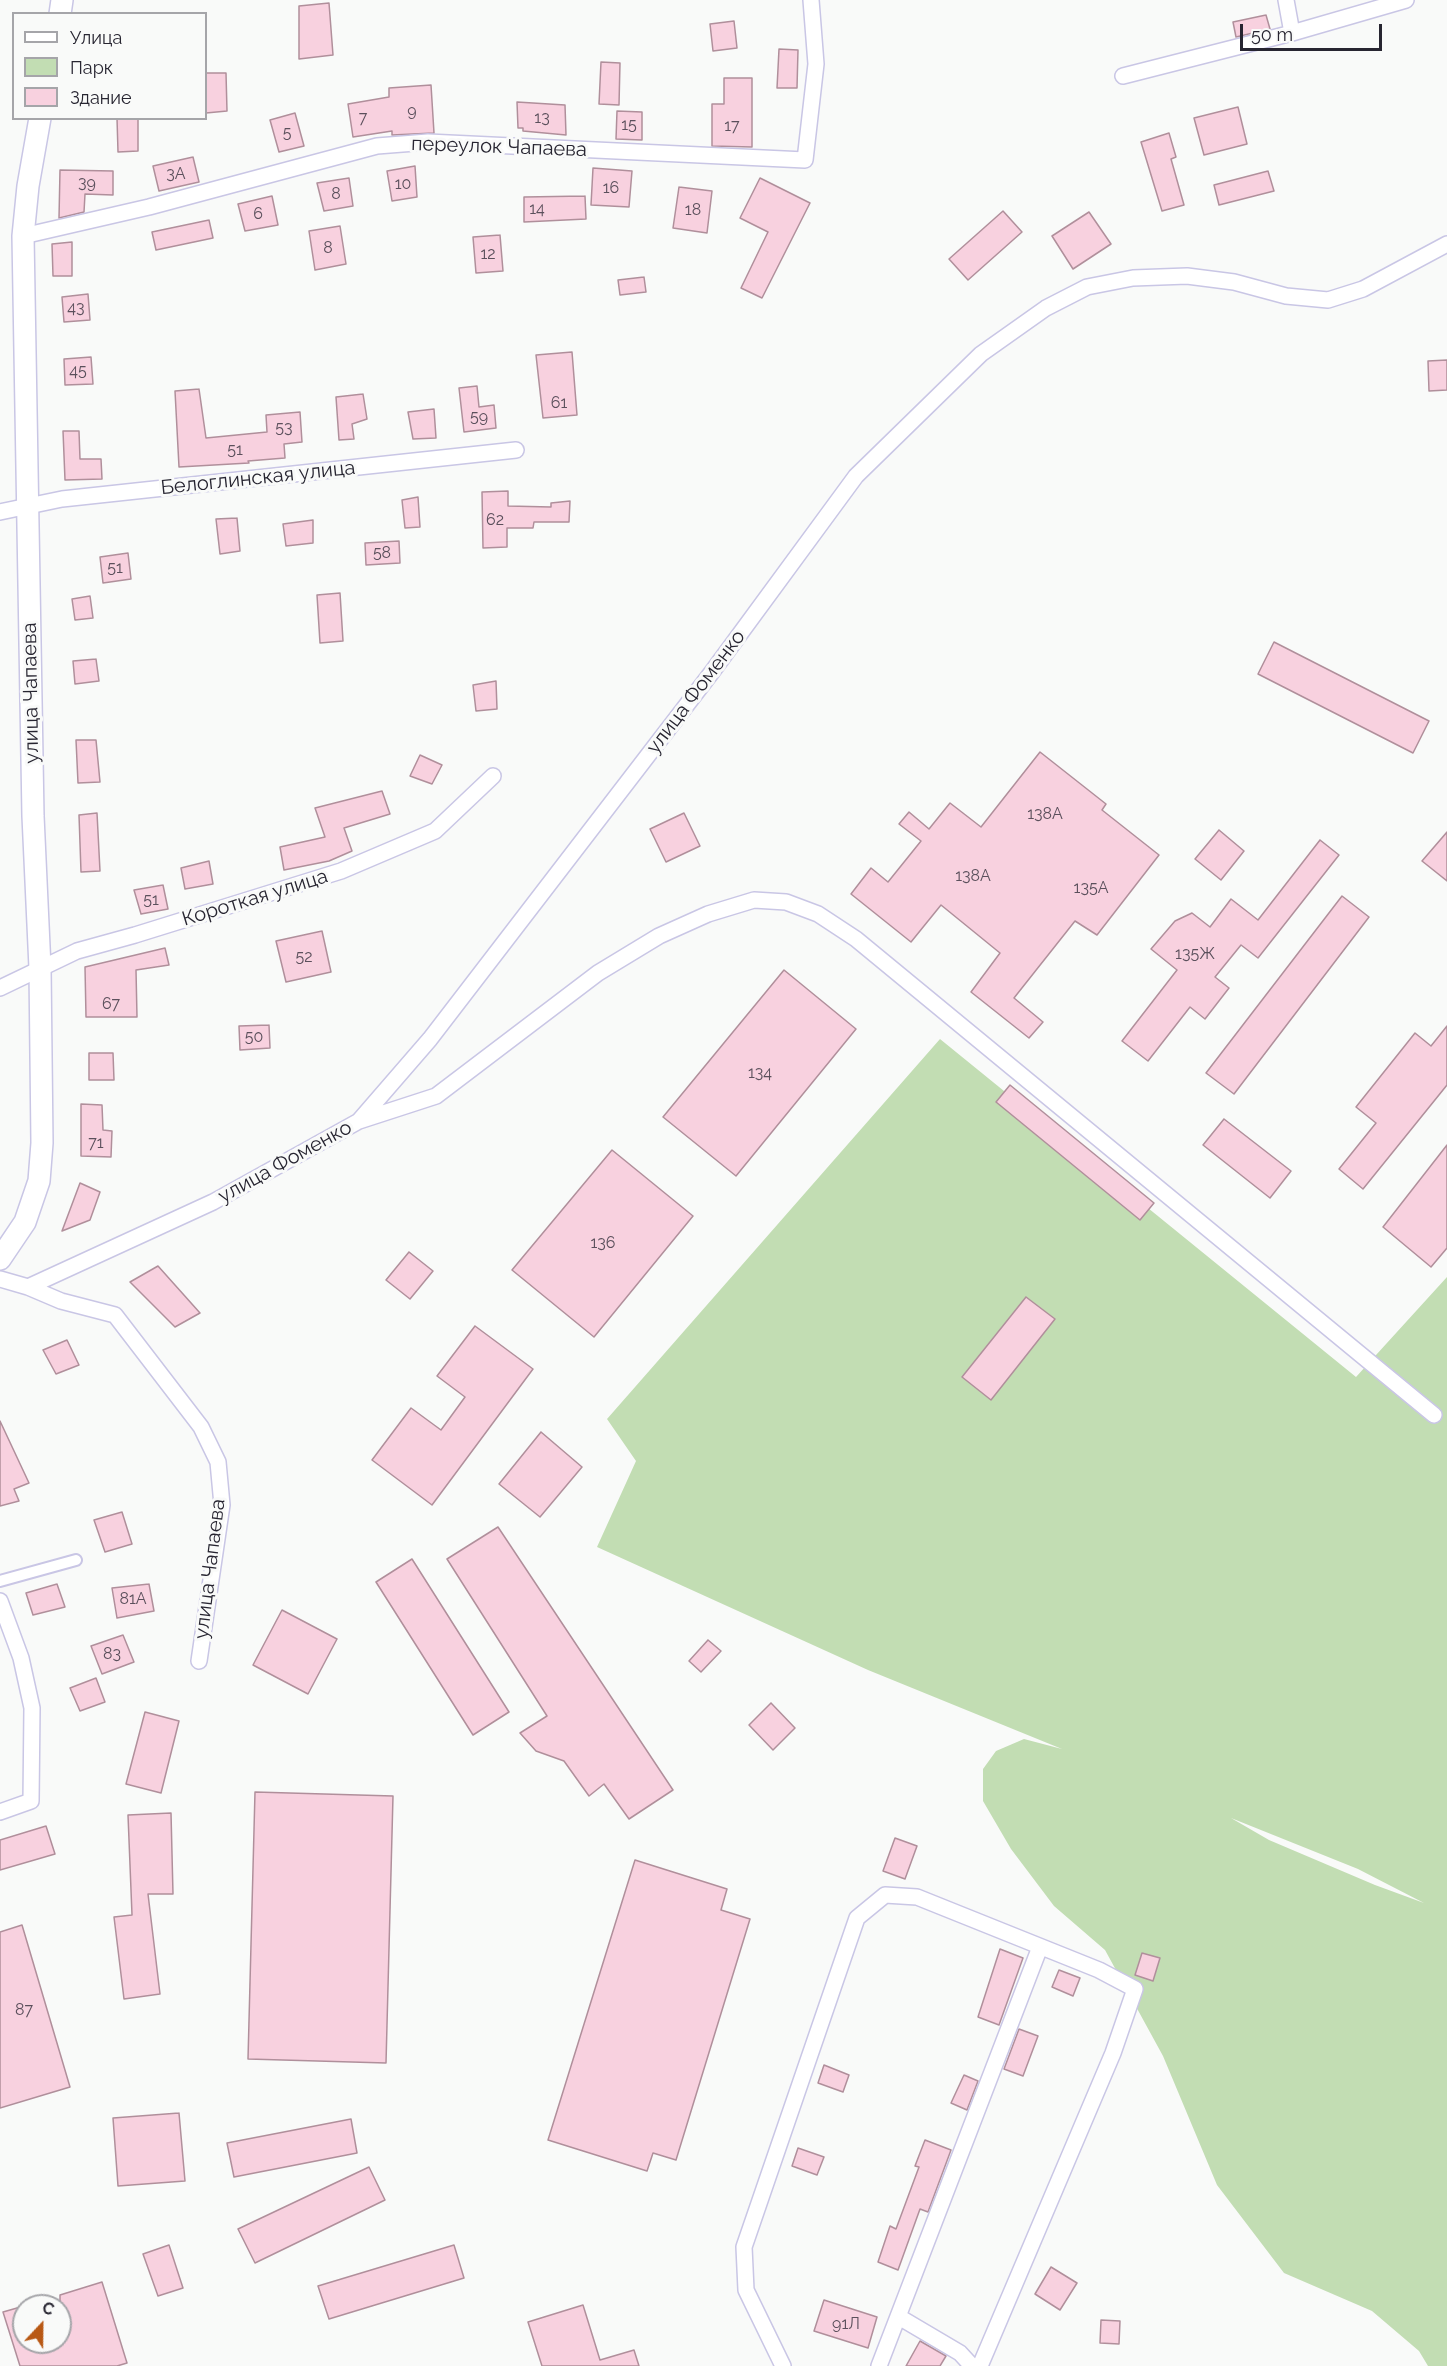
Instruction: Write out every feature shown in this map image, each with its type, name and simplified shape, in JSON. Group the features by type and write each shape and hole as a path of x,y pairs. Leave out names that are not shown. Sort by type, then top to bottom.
{"main road":[{"name":"улица Чапаева","path":"0,1259 26,1222 39,1181 42,1143 40,968 33,816 23,236 28,186 40,120"}],"street":[{"name":"переулок Чапаева","path":"23,236 149,207 377,146 428,142 805,160 816,64 811,0"},
{"path":"1286,0 1292,33"},
{"path":"1123,76 1292,33 1406,0"},
{"name":"улица Фоменко","path":"28,1287 213,1202 359,1121 452,1011 712,672 856,476 981,354 1046,308 1087,287 1132,278 1187,276 1234,282 1286,296 1328,300 1363,289 1447,244"},
{"name":"Белоглинская улица","path":"0,512 62,499 516,450"},
{"name":"Короткая улица","path":"0,988 77,951 147,932 341,871 435,831 493,776"},
{"path":"359,1121 436,1096 598,973 659,936 708,914 754,900 786,902 818,914 856,939 1434,1415"},
{"path":"0,1280 28,1287"},
{"name":"улица Чапаева","path":"28,1287 61,1301 115,1315 201,1427 218,1462 222,1505 199,1661"},
{"path":"0,1581 76,1560"},
{"path":"0,1601 21,1658 32,1708 31,1801 0,1812"},
{"path":"783,2366 746,2290 744,2247 857,1918 885,1895 916,1898 1099,1970 1135,1989 1113,2053 980,2366"},
{"path":"879,2366 1040,1947"},
{"path":"899,2317 960,2353 972,2366"}],"green space":[{"path":"940,1039 1356,1377 1447,1277 1447,2366 1428,2366 1419,2351 1372,2311 1284,2273 1217,2185 1163,2056 1105,1950 1054,1906 1011,1849 983,1801 983,1769 996,1751 1024,1739 1062,1749 868,1670 597,1547 636,1461 607,1419","holes":["1231,1818 1358,1869 1424,1903 1269,1840"]}],"building":[{"path":"329,3 333,55 299,59 299,6"},
{"path":"1266,15 1270,29 1236,37 1233,22"},
{"path":"734,21 737,48 713,51 710,24"},
{"path":"779,49 798,50 797,88 777,88"},
{"path":"601,62 620,63 619,105 599,104"},
{"path":"207,73 226,73 227,111 207,113"},
{"path":"724,78 752,78 752,147 712,146 712,104 724,104"},
{"path":"431,85 434,133 392,135 392,131 353,137 348,104 389,97 389,88"},
{"path":"517,102 565,105 566,135 523,131 523,128 518,128"},
{"path":"1238,107 1247,144 1204,155 1194,118"},
{"path":"617,111 642,112 642,140 616,139"},
{"path":"295,113 304,146 279,152 270,120"},
{"path":"117,120 138,120 138,151 118,152"},
{"path":"1169,133 1176,157 1171,159 1184,205 1162,211 1141,142"},
{"path":"193,157 199,182 159,191 153,166"},
{"path":"415,166 417,197 392,201 387,171"},
{"path":"593,168 632,171 629,207 591,205"},
{"path":"60,170 113,171 113,195 85,194 84,212 59,218"},
{"path":"1268,171 1274,191 1219,205 1214,185"},
{"path":"349,178 353,206 324,211 317,183"},
{"path":"760,178 810,203 762,298 741,288 768,232 740,218"},
{"path":"679,187 712,191 707,233 673,228"},
{"path":"272,196 278,225 245,231 238,204"},
{"path":"585,196 586,219 524,222 524,197"},
{"path":"1003,211 1022,232 968,280 949,259"},
{"path":"1089,212 1111,244 1073,269 1052,236"},
{"path":"209,220 213,238 156,250 152,232"},
{"path":"340,226 346,264 315,270 309,231"},
{"path":"500,235 503,271 476,273 473,237"},
{"path":"72,242 72,276 53,276 52,244"},
{"path":"644,277 646,292 620,295 618,280"},
{"path":"88,294 90,320 64,322 62,297"},
{"path":"572,352 577,415 543,418 536,355"},
{"path":"91,357 93,384 65,385 64,359"},
{"path":"1447,360 1447,390 1429,391 1428,361"},
{"path":"477,386 479,407 494,405 496,428 464,432 459,388"},
{"path":"199,389 206,438 267,432 266,415 300,412 302,442 284,444 285,458 248,461 249,463 179,467 175,391"},
{"path":"363,394 367,419 352,424 354,439 339,440 336,397"},
{"path":"434,409 436,438 413,439 408,412"},
{"path":"63,431 79,431 80,459 101,459 102,479 65,480"},
{"path":"508,491 508,506 551,507 551,503 570,501 569,522 534,522 533,528 507,528 507,547 483,548 482,492"},
{"path":"418,497 420,527 405,528 402,500"},
{"path":"237,518 240,551 220,554 216,519"},
{"path":"313,520 313,543 286,546 283,524"},
{"path":"399,541 400,563 366,565 365,543"},
{"path":"128,553 131,579 103,583 100,557"},
{"path":"340,593 343,641 320,643 317,595"},
{"path":"90,596 93,618 75,620 72,599"},
{"path":"1274,642 1429,721 1413,753 1258,674"},
{"path":"96,659 99,681 75,684 73,661"},
{"path":"496,681 497,709 476,711 473,685"},
{"path":"76,740 96,740 100,782 78,783"},
{"path":"1040,752 1106,804 1102,810 1159,855 1097,935 1075,921 1014,998 1043,1022 1029,1038 971,992 1000,953 941,905 911,942 851,894 871,868 888,882 921,841 899,824 909,812 929,829 950,803 981,827"},
{"path":"420,755 442,765 432,784 410,776"},
{"path":"382,791 390,814 344,828 352,851 329,861 284,870 280,847 325,837 315,808"},
{"path":"97,813 100,871 81,872 79,815"},
{"path":"684,813 700,846 666,862 650,829"},
{"path":"1219,830 1244,851 1221,880 1195,859"},
{"path":"1447,832 1447,881 1422,861"},
{"path":"1320,840 1339,855 1258,958 1241,945 1215,977 1229,988 1205,1019 1190,1007 1148,1061 1122,1041 1177,970 1151,949 1175,921 1192,913 1210,927 1231,899 1258,920"},
{"path":"209,861 213,884 185,889 181,868"},
{"path":"163,885 168,909 141,914 134,890"},
{"path":"1342,896 1369,917 1234,1094 1206,1073"},
{"path":"322,931 331,972 286,982 276,941"},
{"path":"165,948 169,965 136,970 137,1017 86,1017 85,967"},
{"path":"784,970 856,1029 736,1176 663,1117"},
{"path":"269,1025 270,1048 240,1050 239,1026"},
{"path":"1447,1026 1447,1085 1363,1189 1339,1169 1376,1123 1356,1107 1415,1033 1431,1046"},
{"path":"89,1053 113,1053 114,1080 89,1080"},
{"path":"1010,1085 1154,1203 1140,1220 996,1102"},
{"path":"81,1104 102,1105 103,1130 112,1131 111,1157 81,1156"},
{"path":"1224,1119 1291,1171 1270,1198 1203,1145"},
{"path":"1447,1145 1447,1248 1431,1267 1383,1227"},
{"path":"612,1150 693,1216 594,1337 512,1270"},
{"path":"80,1183 100,1192 90,1220 62,1231"},
{"path":"409,1252 433,1271 410,1299 386,1280"},
{"path":"158,1266 200,1313 175,1327 130,1282"},
{"path":"1026,1297 1055,1319 991,1400 962,1377"},
{"path":"475,1326 533,1369 432,1505 372,1460 411,1408 441,1430 465,1397 437,1376"},
{"path":"67,1340 79,1365 56,1374 43,1350"},
{"path":"0,1421 29,1483 14,1489 19,1501 0,1506"},
{"path":"541,1432 582,1467 540,1517 499,1484"},
{"path":"122,1512 132,1544 105,1552 94,1520"},
{"path":"498,1527 673,1790 629,1819 604,1784 589,1796 564,1761 536,1751 520,1733 547,1716 447,1559"},
{"path":"412,1559 509,1712 473,1735 376,1582"},
{"path":"57,1584 65,1607 33,1615 26,1593"},
{"path":"149,1584 154,1611 117,1618 112,1588"},
{"path":"282,1610 337,1639 308,1694 253,1665"},
{"path":"123,1635 134,1662 102,1674 91,1646"},
{"path":"708,1640 721,1651 701,1672 689,1661"},
{"path":"96,1678 105,1702 80,1711 70,1688"},
{"path":"771,1703 795,1728 773,1750 749,1725"},
{"path":"145,1712 179,1721 161,1793 126,1784"},
{"path":"255,1792 393,1796 386,2063 248,2059"},
{"path":"171,1813 173,1894 148,1894 160,1994 124,1999 114,1917 132,1915 128,1815"},
{"path":"46,1826 55,1854 0,1870 0,1840"},
{"path":"895,1838 917,1846 905,1879 883,1871"},
{"path":"635,1860 727,1889 721,1910 750,1919 676,2160 653,2153 647,2171 548,2140"},
{"path":"22,1925 70,2087 0,2108 0,1932"},
{"path":"1000,1949 1023,1958 999,2025 978,2017"},
{"path":"1142,1953 1160,1958 1153,1981 1135,1975"},
{"path":"1059,1970 1080,1978 1073,1996 1052,1987"},
{"path":"1019,2029 1038,2036 1023,2076 1004,2069"},
{"path":"824,2065 849,2075 843,2092 818,2083"},
{"path":"964,2075 978,2081 967,2110 951,2103"},
{"path":"179,2113 185,2181 118,2186 113,2118"},
{"path":"351,2119 357,2153 234,2177 227,2143"},
{"path":"925,2140 951,2150 928,2212 920,2209 898,2270 878,2262 890,2226 896,2229 919,2167 915,2166"},
{"path":"798,2148 824,2157 817,2175 792,2166"},
{"path":"369,2167 385,2200 255,2263 238,2229"},
{"path":"169,2245 183,2288 158,2296 143,2254"},
{"path":"454,2245 464,2278 329,2319 318,2286"},
{"path":"1051,2267 1077,2283 1060,2310 1035,2294"},
{"path":"102,2282 127,2363 117,2366 20,2366 16,2354 72,2354 72,2294 63,2294"},
{"path":"824,2300 877,2317 868,2348 814,2331"},
{"path":"583,2305 600,2360 634,2350 639,2366 542,2366 528,2322"},
{"path":"12,2309 12,2341 3,2312"},
{"path":"1101,2320 1120,2321 1119,2344 1100,2343"},
{"path":"920,2341 946,2356 940,2366 906,2366"}]}
